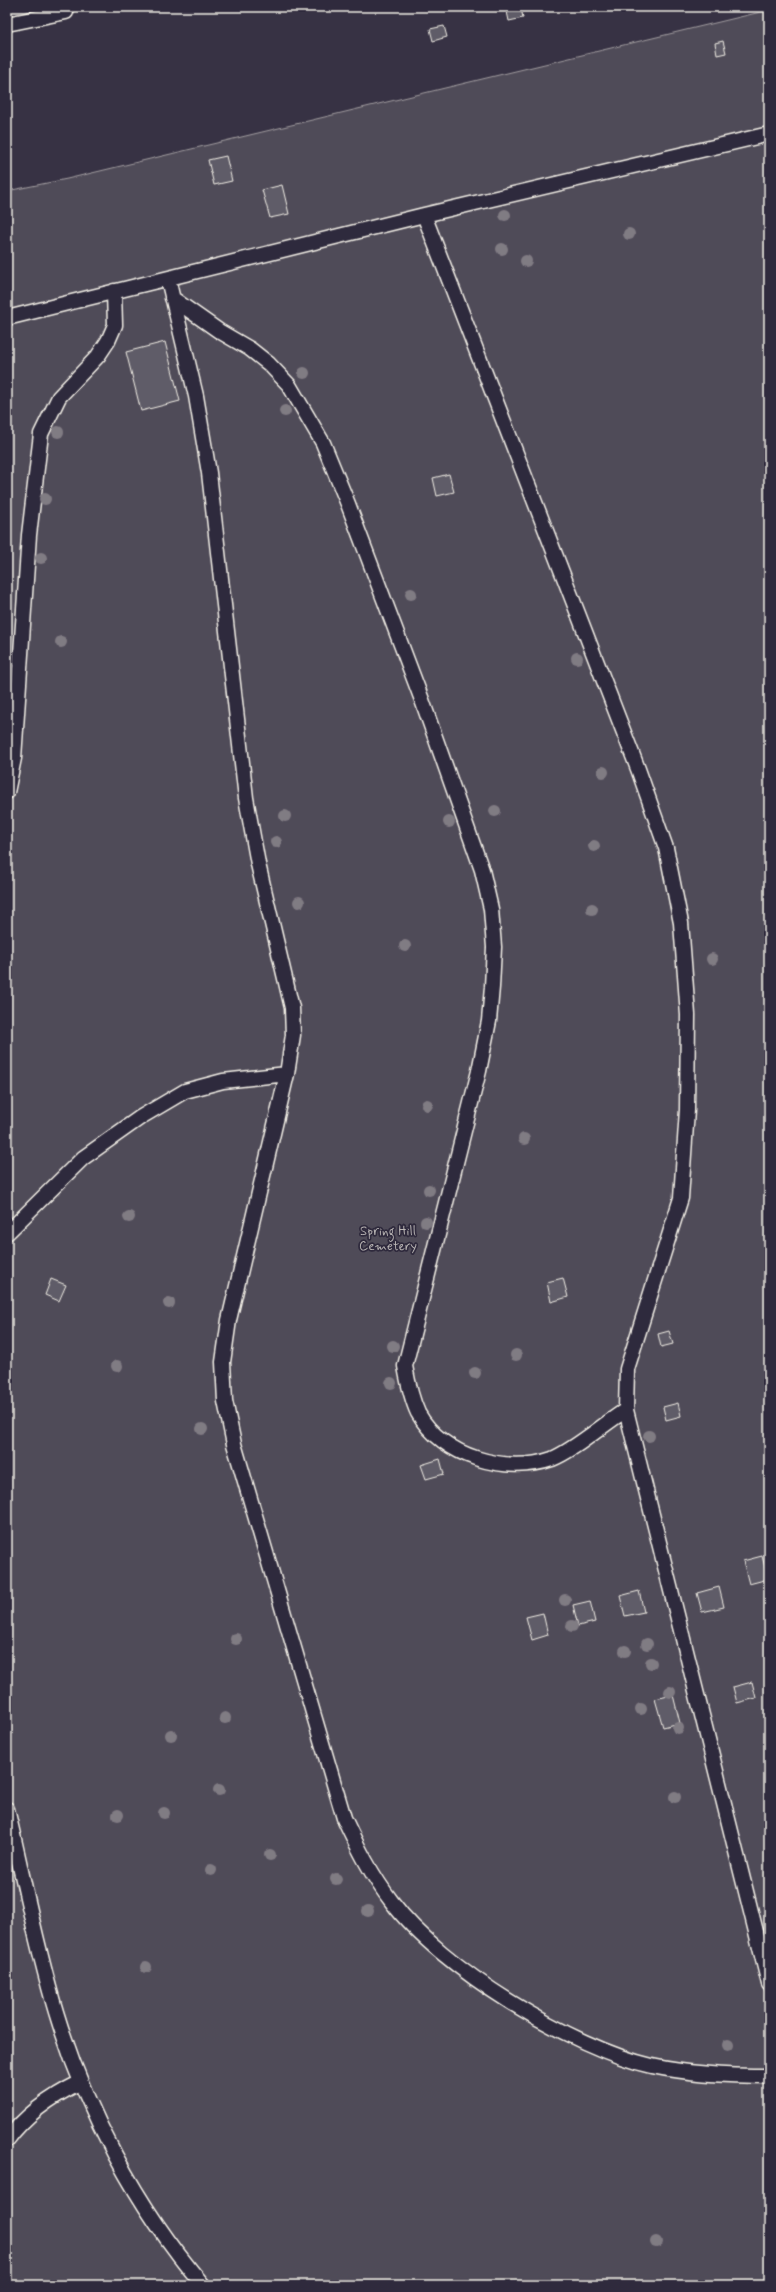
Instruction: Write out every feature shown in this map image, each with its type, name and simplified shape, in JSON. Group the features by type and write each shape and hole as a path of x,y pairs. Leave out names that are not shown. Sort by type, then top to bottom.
{"lane":[{"path":"7,24 66,12"},
{"path":"7,318 424,215 769,134"},
{"path":"424,215 638,768 666,848 681,923 688,1015 687,1110 681,1198 629,1363 625,1391 626,1410 769,1984"},
{"path":"168,279 196,396 209,473 248,806 258,864 292,1008 292,1035 287,1074 229,1320 223,1362 225,1401 234,1444 344,1818 365,1862 392,1903 430,1944 488,1987 567,2034 609,2052 652,2066 700,2072 769,2076"},
{"path":"7,792 14,758 29,535 41,434 59,396 98,356 108,341 114,325 114,291"},
{"path":"172,298 269,364 289,385 323,443 351,511 422,700 482,870 491,909 494,947 489,1021 468,1117 409,1347 405,1366 409,1390 419,1414 436,1434 458,1450 481,1461 508,1465 532,1464 553,1458 626,1410"},
{"path":"7,1233 84,1158 141,1117 185,1091 223,1082 287,1074"},
{"path":"7,1809 56,2012 81,2082 105,2135 130,2182 157,2226 203,2285"},
{"path":"7,2140 36,2109 58,2093 81,2082"}],"green space":[{"name":"Spring Hill Cemetery","path":"769,10 769,2285 7,2285 7,191 67,179"}],"building":[{"path":"506,7 521,7 523,18 509,21"},
{"path":"444,26 447,37 433,41 430,29"},
{"path":"723,41 726,53 717,55 715,43"},
{"path":"226,156 232,181 214,185 208,160"},
{"path":"282,185 289,214 270,218 262,190"},
{"path":"165,342 180,401 141,411 126,352"},
{"path":"449,474 454,492 437,496 433,478"},
{"path":"563,1278 568,1297 551,1302 547,1282"},
{"path":"51,1279 66,1285 59,1301 45,1295"},
{"path":"669,1331 673,1344 661,1347 658,1334"},
{"path":"678,1403 681,1416 666,1420 663,1407"},
{"path":"440,1459 444,1474 426,1479 421,1465"},
{"path":"762,1556 768,1579 749,1584 743,1561"},
{"path":"719,1587 724,1607 702,1612 697,1593"},
{"path":"639,1591 644,1612 625,1616 620,1596"},
{"path":"590,1601 595,1622 578,1626 573,1605"},
{"path":"543,1613 548,1635 532,1640 526,1617"},
{"path":"752,1682 756,1698 737,1703 733,1687"},
{"path":"673,1695 680,1723 663,1727 655,1699"}]}
